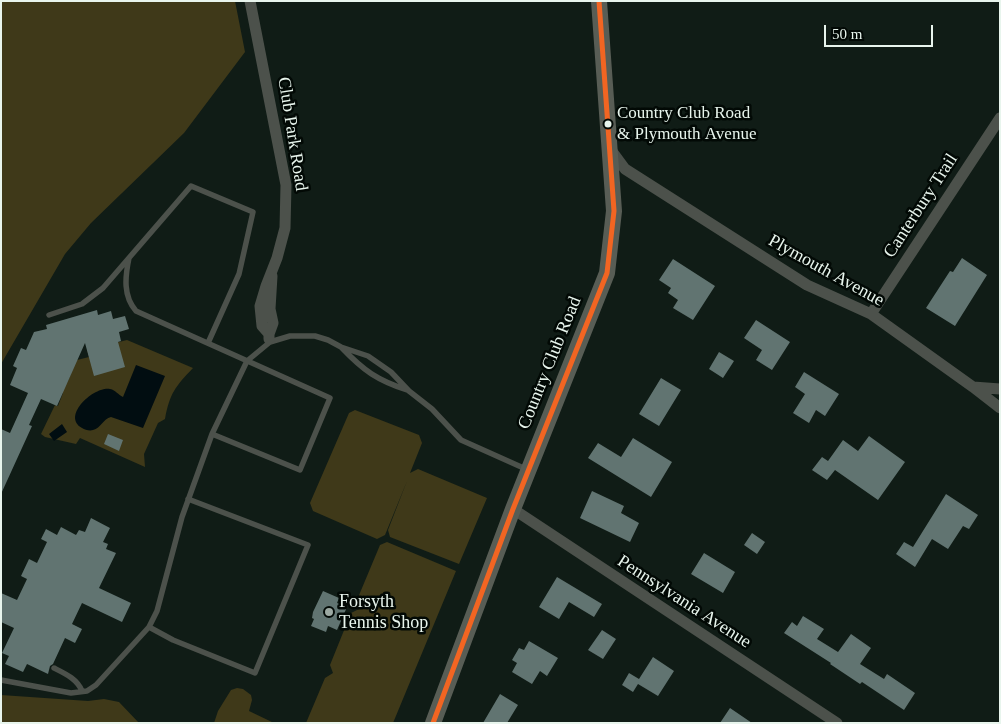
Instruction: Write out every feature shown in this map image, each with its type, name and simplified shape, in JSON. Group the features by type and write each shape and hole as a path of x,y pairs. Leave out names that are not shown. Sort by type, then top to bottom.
{"main road":[{"name":"Country Club Road","path":"433,723 513,510 607,274 614,211 599,1"}],"street":[{"name":"Club Park Road","path":"250,1 286,185 285,228 277,258 260,306 262,326 269,338"},
{"name":"Canterbury Trail","path":"871,314 1000,118"},
{"name":"Plymouth Avenue","path":"611,150 625,169 800,281 871,314 1000,408"},
{"path":"973,387 1000,389"},
{"name":"Pennsylvania Avenue","path":"513,510 837,723"}],"lane":[{"path":"49,315 82,304 103,288 190,186 253,212 239,274 208,343"},
{"path":"129,258 127,267 127,299 136,311 330,398 300,470 212,434"},
{"path":"1,680 71,694 82,692 96,684 149,627 157,611 188,499 212,434 247,361 269,338 302,335 322,337 341,347 368,356 391,372 409,391 432,409 461,440 529,470"},
{"path":"341,347 360,367 385,383 409,391"},
{"path":"149,627 173,640 256,673 308,546 188,499"},
{"path":"54,668 72,678 79,685 82,692"}],"shaded area":[{"path":"1,1 235,1 245,52 184,133 91,223 65,254 1,364"},
{"path":"127,340 193,368 174,391 165,419 158,423 144,454 145,467 80,438 76,444 45,437 41,434 55,405 58,406 63,393 60,391 70,378 73,361 89,357 87,350"},
{"path":"136,365 165,376 143,428 111,417 93,430 82,428 77,423 75,416 82,403 103,389 110,389 123,397"},
{"path":"355,410 419,435 422,443 410,473 418,469 487,498 459,564 390,537 388,530 407,481 385,535 377,539 313,511 310,503 349,413"},
{"path":"62,424 67,432 54,441 49,434"},
{"path":"387,542 456,571 393,723 306,723 325,678 333,673 330,665 351,613 361,608 357,600 380,545"},
{"path":"243,689 251,695 252,700 249,711 274,723 214,723 218,711 231,690"},
{"path":"1,695 88,701 104,699 119,702 139,723 1,723"}],"building":[{"path":"962,258 987,275 955,326 926,308 950,271 953,272"},
{"path":"673,259 715,286 693,320 673,308 678,300 668,293 671,288 659,280"},
{"path":"97,310 98,315 111,311 113,319 125,316 129,329 119,332 121,341 118,342 125,367 94,376 85,343 57,406 41,399 29,425 32,426 1,494 1,429 10,433 28,393 10,385 17,368 13,366 21,348 26,350 34,332 47,329 46,325"},
{"path":"756,320 790,342 772,370 756,360 762,350 744,338"},
{"path":"719,352 734,361 723,378 709,369"},
{"path":"804,372 839,394 825,416 816,410 809,423 793,413 805,394 795,387"},
{"path":"661,378 681,390 659,426 639,414"},
{"path":"108,434 123,440 119,451 104,444"},
{"path":"869,436 905,462 878,500 835,470 827,480 812,470 822,457 828,461 843,440 858,451"},
{"path":"633,438 672,462 651,497 588,458 598,443 621,457"},
{"path":"592,491 624,506 621,513 639,523 630,542 580,518"},
{"path":"946,494 978,515 969,529 963,526 948,549 932,539 915,567 896,554 904,542 913,547"},
{"path":"91,518 110,528 103,542 108,544 106,549 116,553 99,588 131,603 122,622 82,603 72,624 82,629 75,643 65,638 53,664 50,666 48,674 27,664 23,672 5,664 9,656 2,653 14,628 1,622 1,593 17,600 27,579 21,576 29,559 37,563 47,542 41,539 46,529 57,535 61,527 76,535 79,530 85,532"},
{"path":"752,533 765,542 757,554 744,545"},
{"path":"704,553 735,572 723,593 691,574"},
{"path":"557,577 602,604 594,617 569,602 559,619 539,607"},
{"name":"Forsyth Tennis Shop","path":"323,591 339,598 337,603 347,607 337,630 328,626 326,632 311,626 314,619 312,618 313,612"},
{"path":"803,616 824,629 817,639 838,652 851,634 871,648 860,664 884,679 887,674 915,693 904,710 862,682 860,684 784,633 792,622 797,626"},
{"path":"602,630 616,639 603,659 588,650"},
{"path":"529,641 558,658 547,676 540,671 532,684 512,672 517,663 512,660 519,648 524,650"},
{"path":"653,657 674,671 658,696 638,684 633,692 622,685 629,673 639,679"},
{"path":"500,694 518,705 507,723 483,723"},
{"path":"730,708 752,723 720,723"}],"transit line":[{"path":"433,723 513,509 607,273 614,211 599,1"}],"place":[{"name":"Country Club Road & Plymouth Avenue","path":"608,124"},
{"name":"Forsyth Tennis Shop","path":"329,612"}]}
